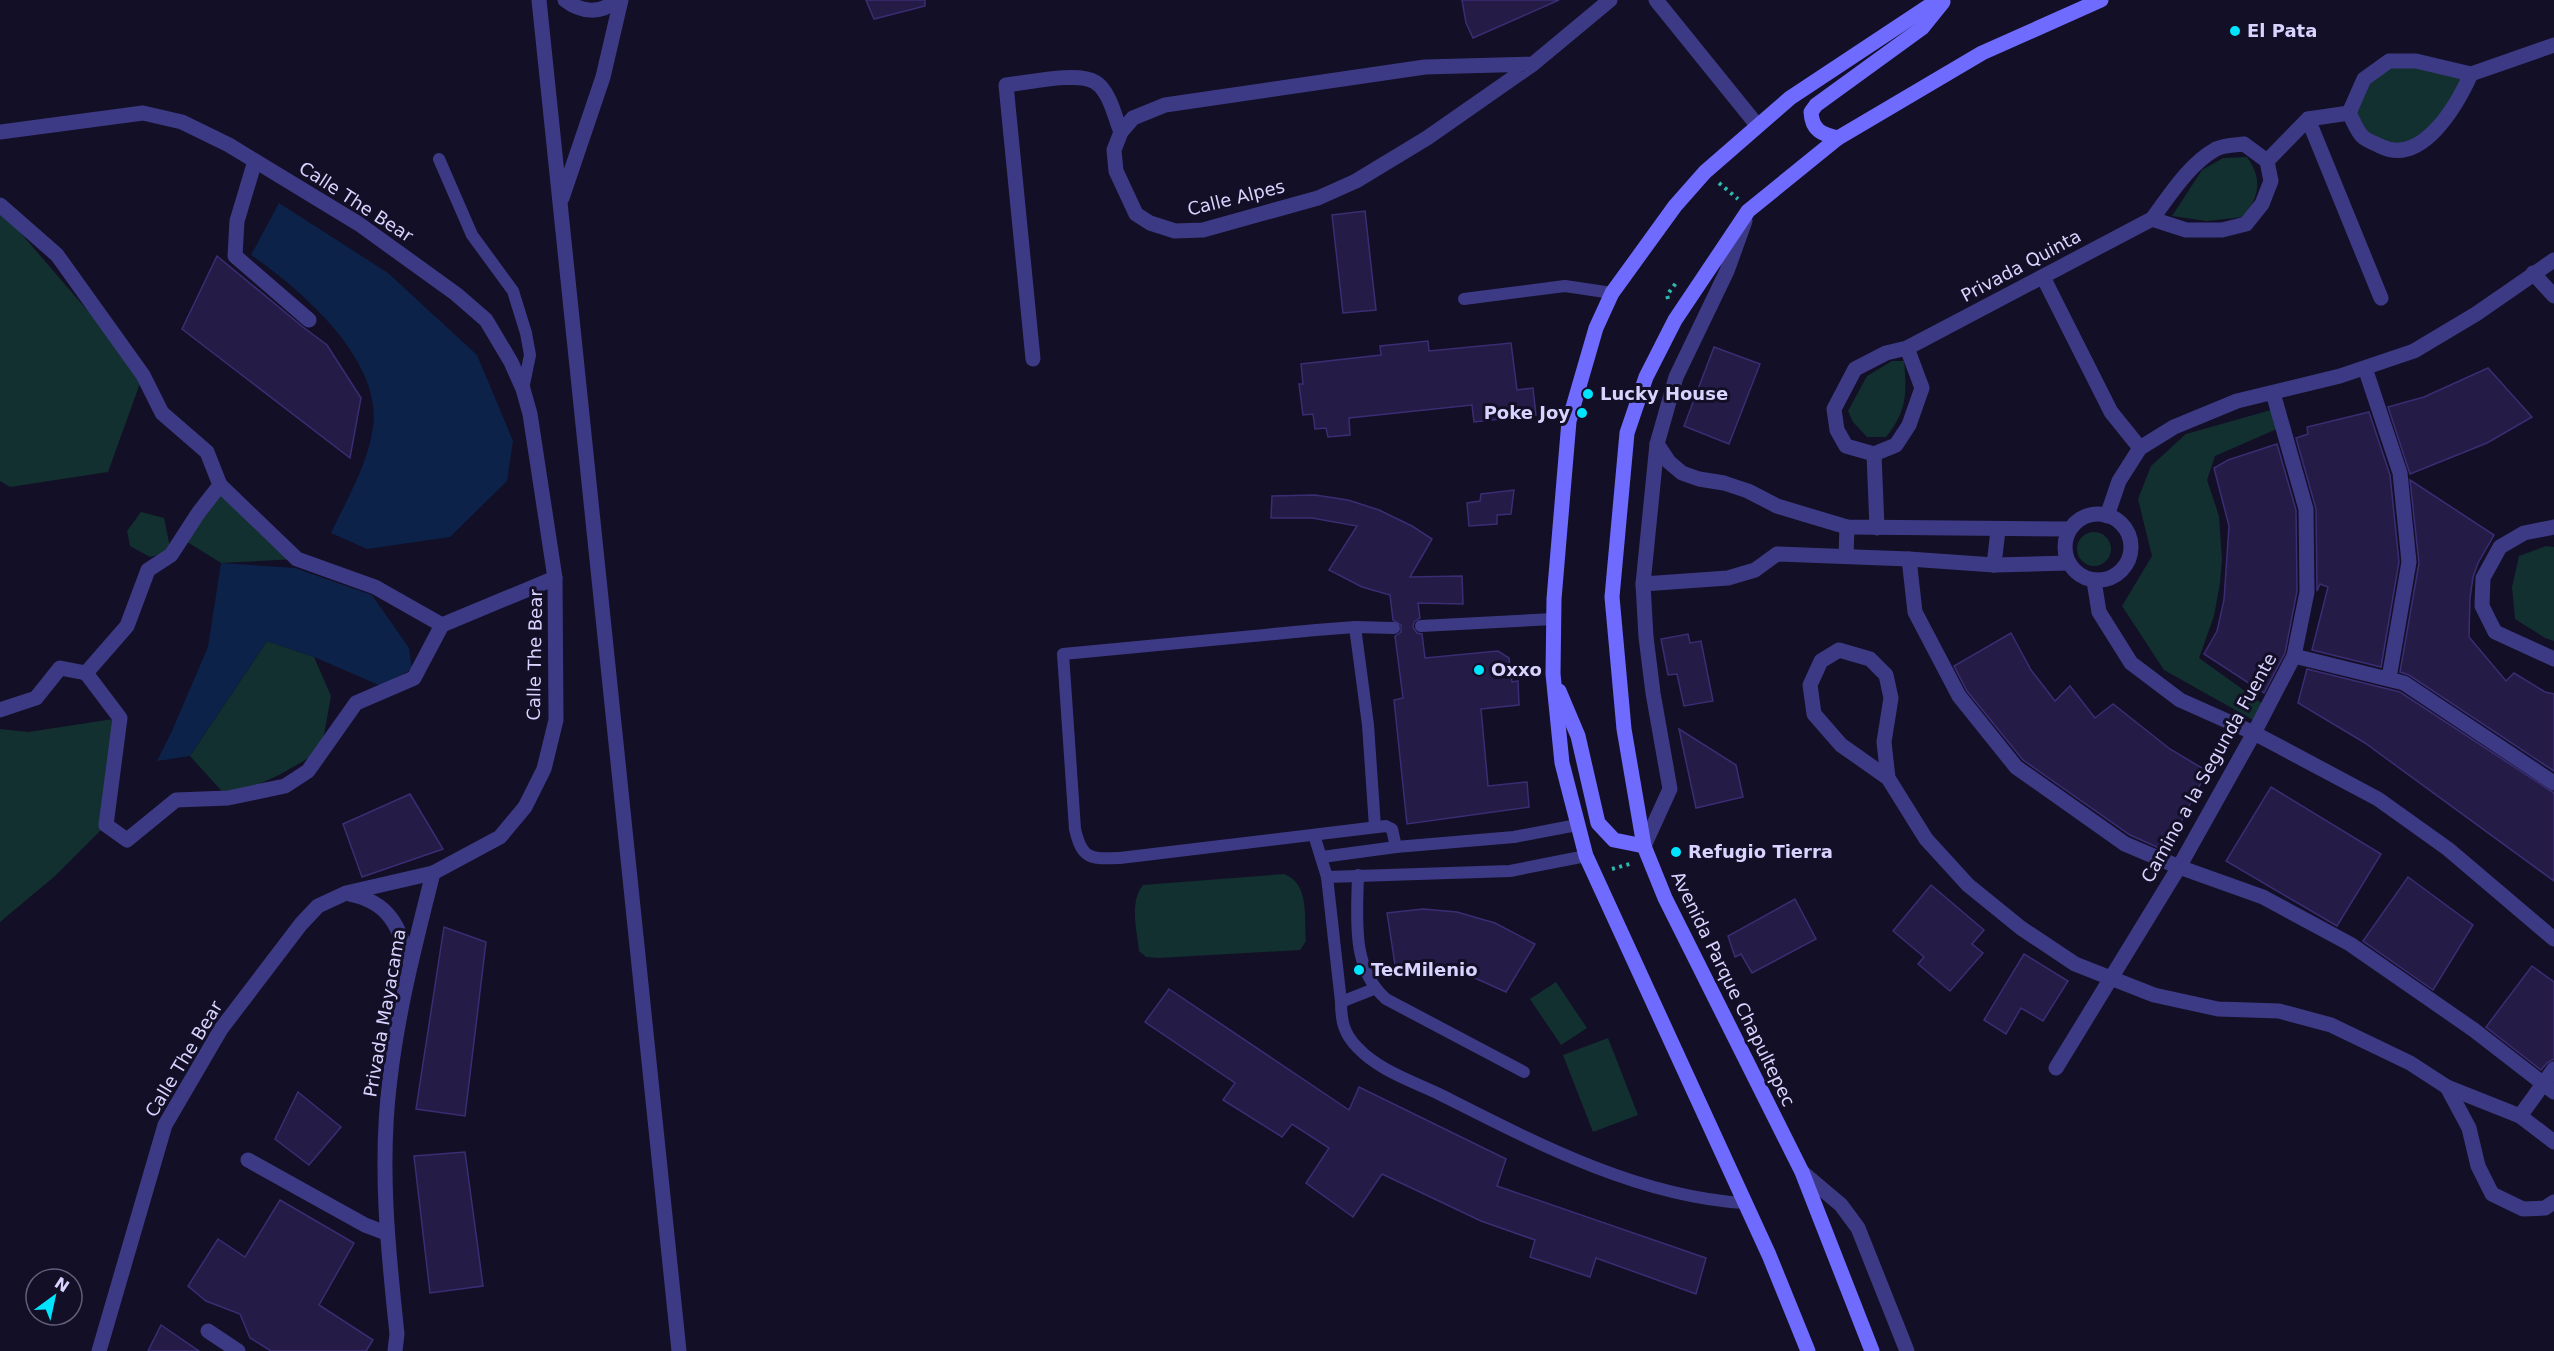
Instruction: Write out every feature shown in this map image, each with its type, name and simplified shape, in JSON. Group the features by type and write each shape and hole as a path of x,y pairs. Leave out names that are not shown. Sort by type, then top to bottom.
{"main road":[{"path":"1808,1351 1769,1255 1586,856 1577,825 1562,764 1553,674 1554,619 1569,421 1596,327 1612,293 1675,206 1705,172 1790,98 1938,0"},
{"path":"1838,138 1821,134 1815,128 1811,112 1816,105 1922,28 1945,0"},
{"name":"Avenida Parque Chapultepec","path":"1872,1351 1802,1172 1665,898 1646,852 1624,729 1612,597 1627,433 1646,377 1675,320 1749,211 1838,138 1982,53 2101,0"},
{"path":"1553,674 1578,736 1598,824 1614,840 1646,852"}],"street":[{"path":"539,0 680,1351"},
{"path":"565,0 576,8 588,11 601,9 616,0"},
{"path":"560,203 603,77 621,0"},
{"name":"Calle Alpes","path":"1120,132 1114,150 1116,171 1136,214 1150,224 1175,231 1203,230 1318,198 1356,181 1427,138 1533,64 1610,0"},
{"path":"1656,0 1757,125"},
{"path":"2349,113 2364,79 2389,62 2416,61 2471,74 2554,45"},
{"path":"1033,360 1006,85 1079,77 1096,82 1107,97 1120,132 1133,118 1165,105 1425,67 1533,64"},
{"path":"2349,113 2363,137 2389,150 2415,147 2437,128 2458,103 2471,74"},
{"name":"Calle The Bear","path":"0,132 144,113 182,122 200,129 359,224 456,294 486,320 511,362 523,389 530,414 555,578 556,720 544,769 525,807 500,837 433,873 346,893 318,906 301,924 221,1029 165,1125 99,1351"},
{"path":"2152,219 2186,230 2222,230 2246,224 2262,204 2271,181 2267,161 2308,119 2349,113"},
{"path":"2308,119 2381,298"},
{"name":"Privada Quinta","path":"1874,454 1846,446 1837,430 1834,409 1855,369 1886,353 1907,348 2152,219 2175,188 2198,163 2218,148 2244,144 2267,161"},
{"path":"255,161 237,221 235,256 309,320"},
{"path":"0,205 57,255 143,375 162,413 207,452 220,485 297,559 375,587 442,625"},
{"path":"1646,852 1671,789 1653,693 1642,584 1657,444 1676,378 1727,271 1749,211"},
{"path":"2107,516 2119,481 2140,448 2174,427 2237,401 2365,368 2414,351 2476,314 2532,273 2554,260"},
{"path":"2532,273 2554,296"},
{"path":"2043,278 2111,412 2140,448"},
{"path":"1877,528 1874,454 1896,446 1909,425 1922,388 1907,348"},
{"path":"2365,368 2400,473 2409,562 2389,678"},
{"name":"Camino a la Segunda Fuente","path":"2056,1068 2178,867 2254,733 2294,656 2307,592 2306,509 2273,393"},
{"path":"1657,444 1669,462 1682,472 1699,479 1724,483 1748,491 1777,506 1846,527 2070,529"},
{"path":"86,673 127,626 148,570 171,555 220,485"},
{"path":"2097,514 2107,516 2120,522 2128,533 2131,547 2128,561 2120,572 2108,579 2084,578 2069,563 2065,552 2065,540 2077,521 2097,514"},
{"path":"1846,527 1846,556"},
{"path":"2554,527 2524,533 2500,547 2483,578 2482,606 2495,632 2554,659"},
{"path":"1994,565 1998,530"},
{"path":"1642,584 1728,578 1755,570 1777,554 1994,565 2069,563"},
{"path":"1909,559 1915,612 1959,696 2016,767 2125,844 2178,867 2263,897 2350,944 2474,1030 2549,1088"},
{"path":"0,710 36,698 60,668 86,673 120,718 106,825 127,840 176,800 228,798 285,786 308,771 356,703 414,678 442,625 555,578"},
{"path":"2094,580 2099,612 2131,663 2180,700 2254,733 2378,799 2448,849 2554,939"},
{"path":"1888,778 1884,742 1892,698 1886,675 1870,659 1839,650 1821,661 1810,685 1814,714 1840,745 1888,778 1926,839 1968,885 2021,928 2075,964 2165,998 2218,1009 2278,1011 2331,1025 2410,1063 2447,1087 2520,1116 2554,1142"},
{"path":"2294,656 2404,683 2554,783"},
{"name":"Privada Mayacama","path":"395,1351 397,1334 386,1233 390,1079 410,962 433,873"},
{"path":"346,893 366,897 387,912 400,929 410,962"},
{"path":"2520,1116 2549,1088 2554,1070"},
{"path":"2447,1087 2469,1128 2478,1166 2492,1194 2523,1209 2551,1208"},
{"path":"248,1160 365,1225 386,1233"},
{"path":"1802,1172 1841,1205 1858,1228 1907,1351"},
{"path":"208,1331 238,1351"}],"lane":[{"path":"439,159 472,235 513,291 530,355 523,389"},
{"path":"1464,299 1565,286 1612,293"},
{"path":"1421,626 1554,619"},
{"path":"1394,628 1355,627 1063,654 1075,829 1079,845 1086,855 1094,859 1120,858 1386,826 1392,829 1396,847"},
{"path":"1355,627 1368,725 1375,827"},
{"path":"1322,857 1396,847 1514,837 1577,825"},
{"path":"1314,835 1327,877 1341,1016 1345,1034 1364,1055 1550,1150 1654,1186 1710,1202 1745,1203"},
{"path":"1327,877 1510,871 1586,856"},
{"path":"1358,875 1356,931 1366,975 1374,989 1386,999 1524,1072"},
{"path":"1341,1002 1374,989"}],"path":[{"path":"1705,172 1737,197 1749,211"},
{"path":"1594,874 1646,852"}],"green space":[{"path":"2412,65 2468,76 2456,101 2414,144 2388,146 2365,132 2355,111 2364,83 2386,66"},
{"path":"2247,157 2255,173 2257,187 2253,202 2244,217 2207,221 2172,216 2202,170 2223,158"},
{"path":"0,209 143,375 108,472 10,487 0,481"},
{"path":"1892,361 1904,361 1905,392 1902,410 1886,437 1867,437 1853,422 1848,411 1867,376"},
{"path":"2271,410 2279,428 2215,456 2207,480 2219,516 2222,559 2214,616 2199,658 2263,704 2253,720 2164,670 2122,606 2152,556 2138,499 2151,466 2186,434"},
{"path":"220,485 297,559 221,563 181,538"},
{"path":"141,512 164,518 171,552 150,557 130,546 127,531"},
{"path":"2094,532 2106,537 2111,549 2106,561 2094,566 2082,561 2077,549 2082,537"},
{"path":"2546,546 2554,547 2554,641 2545,638 2515,619 2512,587 2519,556"},
{"path":"267,641 314,657 331,696 321,751 279,775 228,798 190,756"},
{"path":"120,718 106,825 55,876 0,922 0,729 28,732"},
{"path":"1284,874 1298,885 1304,902 1306,941 1300,950 1158,958 1146,957 1139,951 1135,908 1143,885"},
{"path":"1556,982 1587,1028 1561,1045 1530,999"},
{"path":"1608,1038 1638,1115 1593,1132 1563,1055"}],"water":[{"path":"279,203 388,273 477,355 513,441 507,481 450,537 367,549 331,533 367,454 373,427 373,402 365,377 352,352 334,329 292,287 251,255"},
{"path":"221,563 295,568 372,595 409,648 412,669 381,686 314,657 267,641 190,756 157,761 208,647"}],"building":[{"path":"866,0 925,0 925,6 874,19"},
{"path":"1462,0 1559,0 1473,38 1466,23"},
{"path":"1365,211 1376,310 1343,313 1332,215"},
{"path":"217,256 327,345 361,398 350,458 182,329"},
{"path":"1428,341 1429,351 1511,343 1517,390 1533,388 1536,415 1474,422 1472,405 1349,418 1350,435 1328,437 1326,428 1315,429 1313,414 1303,415 1299,384 1303,384 1301,364 1381,355 1380,346"},
{"path":"1714,347 1760,364 1729,444 1684,426"},
{"path":"2488,368 2532,417 2487,443 2410,474 2388,407 2424,397"},
{"path":"2369,412 2390,475 2399,562 2381,667 2312,650 2328,587 2320,584 2317,591 2316,509 2296,438 2308,434 2307,427"},
{"path":"2277,444 2296,510 2297,591 2285,653 2264,693 2204,654 2217,631 2224,600 2229,526 2214,468 2228,460"},
{"path":"2410,480 2494,535 2473,577 2469,637 2506,681 2514,673 2545,692 2554,694 2554,771 2409,675 2400,672 2419,563"},
{"path":"1514,490 1511,514 1497,515 1497,524 1469,526 1467,503 1480,501 1481,494"},
{"path":"1315,495 1348,500 1379,510 1412,526 1432,539 1410,577 1462,576 1463,604 1418,603 1420,618 1414,622 1413,627 1417,633 1422,634 1425,658 1498,651 1509,658 1512,682 1518,681 1519,705 1481,709 1488,786 1527,782 1529,807 1407,824 1394,700 1403,698 1395,636 1401,632 1401,625 1393,620 1390,595 1362,587 1329,570 1357,526 1312,518 1271,518 1272,496"},
{"path":"2011,633 2031,670 2055,701 2070,686 2095,718 2113,704 2170,749 2207,771 2166,851 2130,835 2023,760 1967,691 1954,666"},
{"path":"1688,634 1690,643 1701,641 1713,701 1684,706 1677,674 1668,675 1661,639"},
{"path":"2307,669 2400,692 2554,793 2554,881 2365,743 2298,703"},
{"path":"1679,729 1736,765 1743,797 1696,808"},
{"path":"2271,787 2381,854 2337,926 2226,861"},
{"path":"410,794 443,849 362,877 343,824"},
{"path":"2408,877 2473,925 2433,990 2363,941"},
{"path":"1931,885 1984,930 1972,944 1983,953 1950,991 1918,964 1924,957 1893,931"},
{"path":"1795,899 1816,939 1752,973 1741,954 1735,957 1728,936"},
{"path":"1423,909 1457,912 1495,923 1535,944 1506,992 1468,975 1437,969 1396,971 1387,913"},
{"path":"444,927 486,942 465,1116 416,1109"},
{"path":"2024,954 2068,981 2043,1021 2021,1008 2006,1034 1984,1020"},
{"path":"2532,966 2554,982 2554,1059 2541,1070 2486,1027"},
{"path":"1169,989 1349,1110 1359,1087 1506,1159 1497,1186 1706,1258 1696,1294 1596,1258 1590,1277 1530,1257 1535,1240 1481,1221 1382,1174 1353,1217 1306,1183 1329,1148 1292,1124 1282,1137 1223,1100 1235,1083 1145,1022"},
{"path":"298,1092 341,1127 309,1165 275,1139"},
{"path":"465,1152 483,1286 430,1293 414,1156"},
{"path":"280,1200 354,1243 319,1305 373,1340 366,1351 271,1351 250,1338 240,1314 206,1301 188,1286 218,1239 245,1257"},
{"path":"161,1325 199,1351 148,1351"}],"place":[{"name":"El Pata","path":"2235,31"},
{"name":"Lucky House","path":"1588,394"},
{"name":"Poke Joy","path":"1582,413"},
{"name":"Oxxo","path":"1479,670"},
{"name":"Refugio Tierra","path":"1676,852"},
{"name":"TecMilenio","path":"1359,970"}]}
